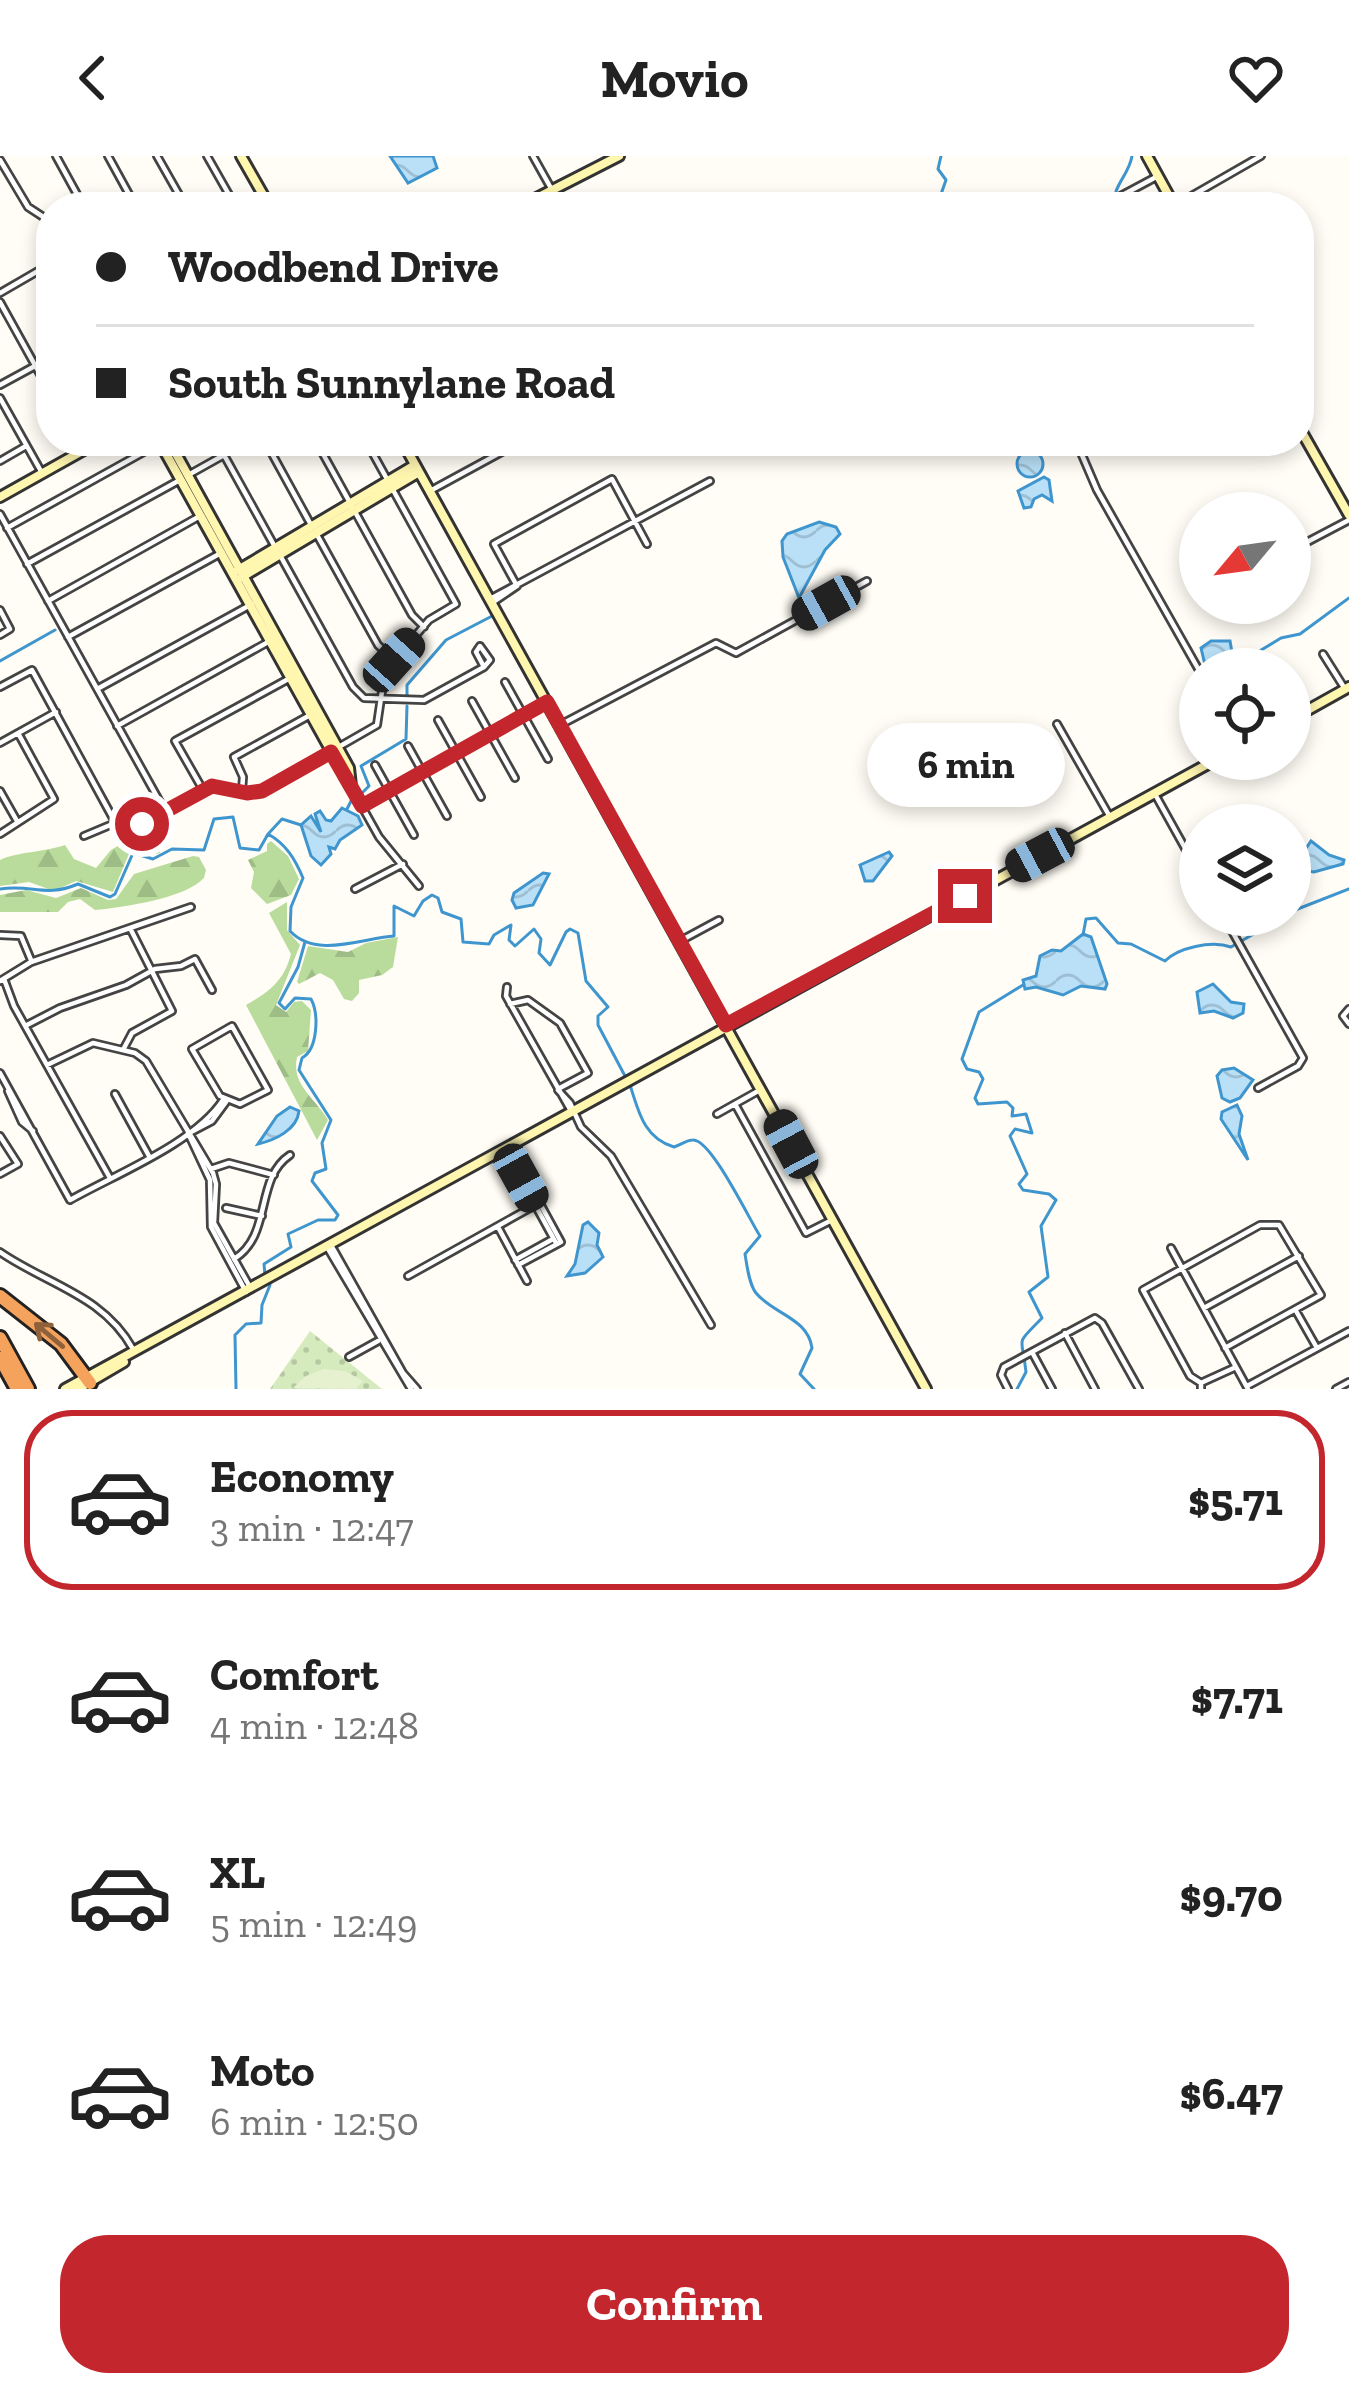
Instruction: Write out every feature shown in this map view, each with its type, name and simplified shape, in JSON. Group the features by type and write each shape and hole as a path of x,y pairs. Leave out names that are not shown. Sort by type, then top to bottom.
{"highway":[{"path":"0,1296 61,1344 87,1384"},
{"path":"0,1338 28,1389"},
{"path":"0,1358 17,1389"}],"street":[{"path":"56,156 76,192"},
{"path":"108,156 128,192"},
{"path":"157,156 177,192"},
{"path":"207,156 227,192"},
{"path":"242,156 262,192"},
{"path":"533,156 552,190"},
{"path":"548,192 619,156"},
{"path":"1147,156 1167,192"},
{"path":"1201,192 1262,156"},
{"path":"0,160 36,213"},
{"path":"1128,192 1158,176"},
{"path":"0,293 36,272"},
{"path":"0,302 35,365 0,385"},
{"path":"1,404 42,473"},
{"path":"0,461 27,446"},
{"path":"1311,539 1349,518 1314,454"},
{"path":"0,497 73,456"},
{"path":"7,528 136,456"},
{"path":"172,456 335,750 350,768 351,787 379,837 419,886"},
{"path":"28,564 222,456"},
{"path":"225,456 355,690 367,700 424,700 484,667"},
{"path":"273,456 380,647 394,660"},
{"path":"324,456 412,615 424,627"},
{"path":"84,836 115,823 140,825 218,785 262,791 375,727 384,674 424,627 456,604 374,456"},
{"path":"410,456 926,1389"},
{"path":"430,491 494,456"},
{"path":"1082,456 1186,648"},
{"path":"237,575 417,468"},
{"path":"517,586 494,544 612,479 647,544"},
{"path":"491,601 710,481"},
{"path":"0,514 165,812"},
{"path":"48,601 204,514"},
{"path":"68,638 224,551"},
{"path":"560,725 716,643 735,653 867,581"},
{"path":"97,689 253,603"},
{"path":"0,610 10,629 0,635"},
{"path":"117,726 273,639"},
{"path":"1311,708 1347,688 1324,654"},
{"path":"0,687 32,670 115,823"},
{"path":"202,790 175,742 293,676"},
{"path":"506,682 548,759"},
{"path":"472,701 515,778"},
{"path":"362,806 547,702"},
{"path":"0,743 56,712"},
{"path":"242,791 242,773 234,757 314,713"},
{"path":"438,720 481,797"},
{"path":"1057,724 1110,817"},
{"path":"0,834 54,800 18,733"},
{"path":"408,746 447,816"},
{"path":"375,765 414,835"},
{"path":"64,1389 87,1384 726,1025 1179,780"},
{"path":"0,790 17,821"},
{"path":"1154,793 1179,838"},
{"path":"356,889 404,864"},
{"path":"110,1178 2,980 32,962 191,907"},
{"path":"680,941 718,920"},
{"path":"123,1049 129,1035 172,1011 131,930"},
{"path":"0,935 21,936 32,962"},
{"path":"1235,936 1303,1058 1298,1066 1258,1088"},
{"path":"26,1026 60,1008 195,959 212,989"},
{"path":"507,987 510,1004 558,1090 581,1127 610,1156 711,1325"},
{"path":"510,1004 528,1000 556,1019 588,1073 558,1090"},
{"path":"1349,1009 1343,1016 1349,1024"},
{"path":"232,1026 268,1090 243,1103 225,1101 192,1049 232,1026"},
{"path":"47,1066 87,1044 123,1049 149,1065 216,1184 213,1219 248,1290"},
{"path":"0,1073 22,1122 32,1131 70,1200 188,1133 225,1101"},
{"path":"717,1114 762,1089"},
{"path":"115,1094 149,1156"},
{"path":"735,1104 806,1233 832,1220"},
{"path":"0,1136 18,1164 0,1174"},
{"path":"506,1147 557,1240 517,1262"},
{"path":"232,1260 253,1244 274,1174 290,1155"},
{"path":"208,1170 229,1163 274,1174"},
{"path":"408,1276 538,1204"},
{"path":"226,1208 262,1216"},
{"path":"1225,1348 1321,1294 1280,1225 1267,1222 1143,1290 1190,1376 1201,1386 1236,1367"},
{"path":"497,1226 526,1280"},
{"path":"329,1246 413,1389"},
{"path":"1171,1248 1247,1388 1346,1332 1349,1346"},
{"path":"0,1252 99,1306 135,1354"},
{"path":"1204,1308 1299,1256"},
{"path":"1295,1309 1318,1348"},
{"path":"1008,1389 1001,1372 1097,1318 1139,1389"},
{"path":"1065,1333 1095,1389"},
{"path":"349,1357 381,1339"},
{"path":"1031,1352 1052,1389"},
{"path":"1336,1389 1349,1382"}],"green space":[{"path":"271,841 288,856 299,879 291,895 267,904 251,888 254,872 248,860 267,851"},
{"path":"121,844 159,844 160,853 131,849 113,892 76,881 54,891 29,882 0,886 0,860 7,857 65,845 74,859 96,868"},
{"path":"199,857 206,870 204,878 168,897 95,910 80,899 58,912 0,912 0,895 26,890 56,898 81,888 116,899 134,874"},
{"path":"287,902 287,930 300,945 276,1005 286,1012 294,1002 302,1001 311,1010 308,1051 297,1057 296,1067 301,1083 328,1120 317,1140 246,1005 274,985 288,963 291,954 269,913"},
{"path":"398,937 393,967 359,980 359,993 352,1001 344,999 333,980 320,973 297,982 308,946 348,952"},
{"path":"310,1331 382,1389 270,1389"},
{"path":"324,1369 345,1371 363,1381 356,1389 293,1388"}],"water":[{"path":"390,156 433,156 437,168 408,183"},
{"path":"1020,456 1042,459 1042,469 1035,476 1025,476 1018,469"},
{"path":"1044,477 1049,480 1052,501 1042,495 1024,508 1018,491"},
{"path":"819,522 836,527 840,534 825,550 799,598 783,557 782,541 787,534"},
{"path":"1211,641 1230,641 1231,648 1201,648"},
{"path":"342,808 358,816 362,825 335,849 329,847 331,854 321,865 311,856 301,825 311,816 321,832 315,814 320,811 331,821"},
{"path":"1311,841 1344,860 1343,864 1314,872"},
{"path":"889,852 892,856 873,881 865,881 860,865"},
{"path":"543,873 549,874 533,905 516,908 514,893"},
{"path":"1083,934 1091,937 1105,989 1081,986 1063,995 1036,987 1025,989 1023,980 1036,976 1040,956 1061,951"},
{"path":"1213,984 1231,1002 1244,1004 1243,1013 1233,1018 1214,1011 1200,1013 1197,992"},
{"path":"1234,1068 1253,1080 1240,1098 1230,1102 1222,1098 1217,1076"},
{"path":"1237,1105 1242,1116 1239,1134 1248,1160 1221,1119 1222,1112"},
{"path":"290,1107 299,1111 290,1129 258,1144 277,1116"},
{"path":"588,1222 599,1233 597,1245 603,1257 585,1273 567,1276 575,1264 583,1225"}],"waterway":[{"path":"941,156 938,169 946,180 942,192"},
{"path":"1116,192 1132,156"},
{"path":"1264,648 1300,634 1349,598"},
{"path":"407,698 407,685 446,640 494,615"},
{"path":"0,661 55,630"},
{"path":"361,794 369,786 361,766 406,739 407,706"},
{"path":"347,809 352,799"},
{"path":"0,889 57,890 78,884 110,897 133,853 153,859 172,849 204,850 214,819 233,817 240,848 259,850 268,834 293,858 303,878 291,907 290,931 313,944 340,945 394,936 394,906 414,916 432,895 438,898 442,912 461,919 463,942 489,944 511,925 509,940 515,946 534,929 541,939 539,953 550,965 566,932 578,933 586,981 608,1007 598,1016 598,1025 625,1076"},
{"path":"269,833 282,819 301,825"},
{"path":"1311,904 1349,889"},
{"path":"1083,935 1086,919 1096,918 1118,943 1131,944 1165,961 1195,946 1231,947 1250,936"},
{"path":"265,1275 264,1264 291,1247 288,1234 318,1220 335,1220 338,1215 312,1181 315,1173 326,1169 322,1143 331,1120 299,1070 314,1039 314,1005 311,999 295,998 285,1009 279,1003 305,942"},
{"path":"1017,1389 1026,1372 1022,1342 1042,1318 1029,1292 1048,1277 1041,1226 1056,1200 1049,1194 1023,1190 1019,1184 1027,1174 1010,1136 1015,1129 1032,1133 1026,1114 1012,1116 1013,1108 1007,1102 978,1104 975,1098 983,1079 979,1072 967,1069 962,1059 979,1012 1023,985"},
{"path":"630,1085 643,1122 655,1137 674,1147 690,1140 701,1143 729,1181 760,1236 745,1254 752,1285 809,1338 812,1348 800,1374 814,1389"},
{"path":"236,1389 235,1335 246,1324 261,1323 270,1285"}],"route":[{"path":"142,824 212,786 262,791 331,752 362,806 547,702 726,1025 965,896"}]}
